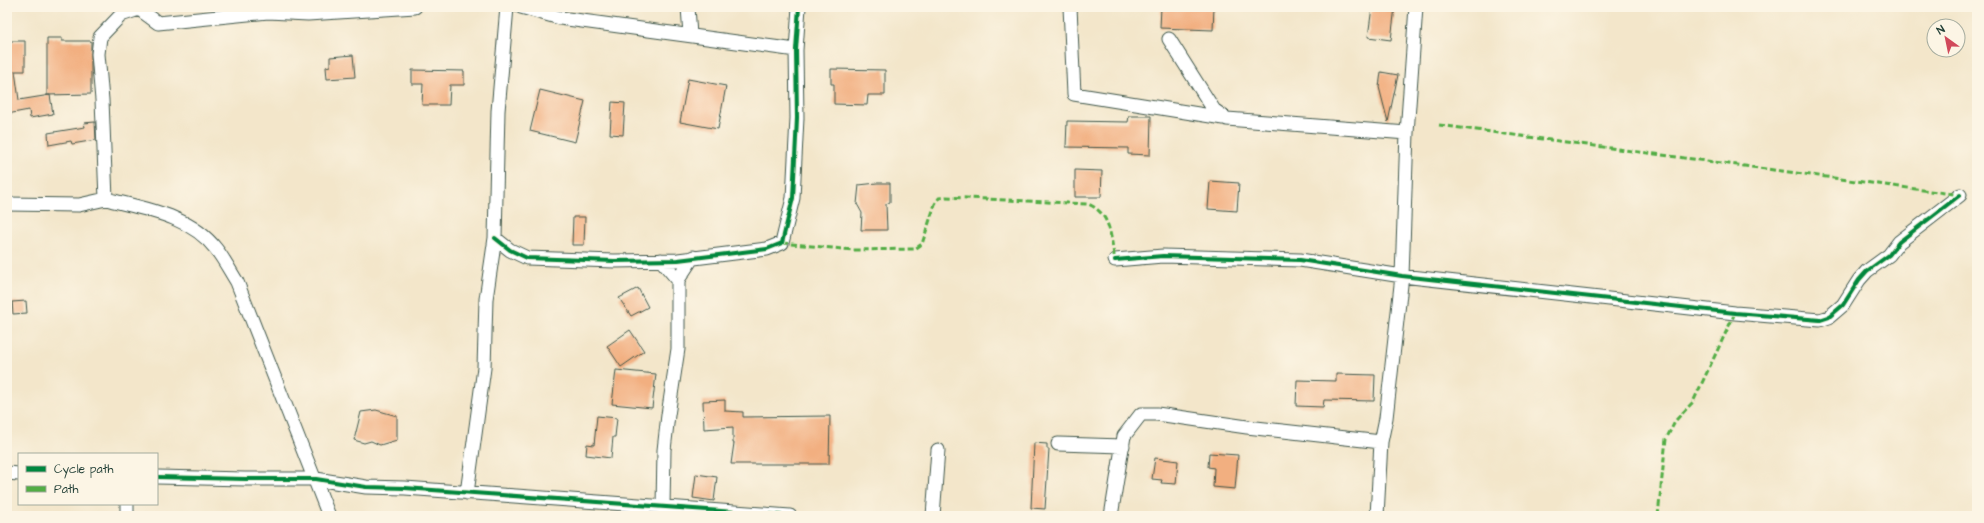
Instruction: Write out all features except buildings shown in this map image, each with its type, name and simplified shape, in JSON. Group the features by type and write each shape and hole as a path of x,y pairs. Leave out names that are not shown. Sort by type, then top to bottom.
{"street":[{"path":"106,199 102,100 98,54 100,37 120,15 139,8 158,23 268,12 308,14 415,7"},
{"path":"467,493 484,368 486,299 495,238 498,111 507,7"},
{"path":"521,7 560,18 796,50"},
{"path":"688,7 690,35"},
{"path":"495,238 510,250 527,258 614,261 661,260 693,257 767,249 782,243 794,198 797,118 796,50 799,7"},
{"path":"1070,7 1074,94 1227,118 1407,133"},
{"path":"1377,516 1381,442 1386,418 1402,276 1407,133 1416,7"},
{"path":"1169,39 1214,110 1227,118"},
{"path":"1115,260 1163,256 1300,260 1402,276 1735,313 1820,320 1829,317 1843,305 1859,280 1872,267 1889,255 1899,242 1960,195"},
{"path":"7,204 79,205 106,199 170,216 188,224 215,247 237,282 316,479 329,516"},
{"path":"664,507 664,450 678,349 678,280 693,257"},
{"path":"661,260 678,280"},
{"path":"1111,516 1124,436 1141,414 1157,414 1247,427 1381,442"},
{"path":"1058,444 1123,446"},
{"path":"933,516 938,450"},
{"path":"7,473 18,474"},
{"path":"158,477 316,479 366,487 664,507 685,513 740,511 790,516"},
{"path":"127,505 127,516"}],"marked path":[{"path":"1439,125 1960,195"},
{"path":"782,243 853,250 915,249 922,244 935,204 939,198 946,197 1088,204 1096,208 1106,220 1111,235 1115,260"},
{"path":"1658,516 1666,439 1676,420 1693,402 1735,313"}],"cycle path":[{"path":"495,238 510,250 527,258 614,261 678,260 767,249 782,243 793,198 797,118 796,50 799,7"},
{"path":"1115,260 1163,256 1300,260 1402,276 1735,313 1820,320 1829,317 1843,305 1859,280 1867,271 1889,255 1899,242 1960,195"},
{"path":"158,477 316,479 366,487 405,488 790,516"}]}
